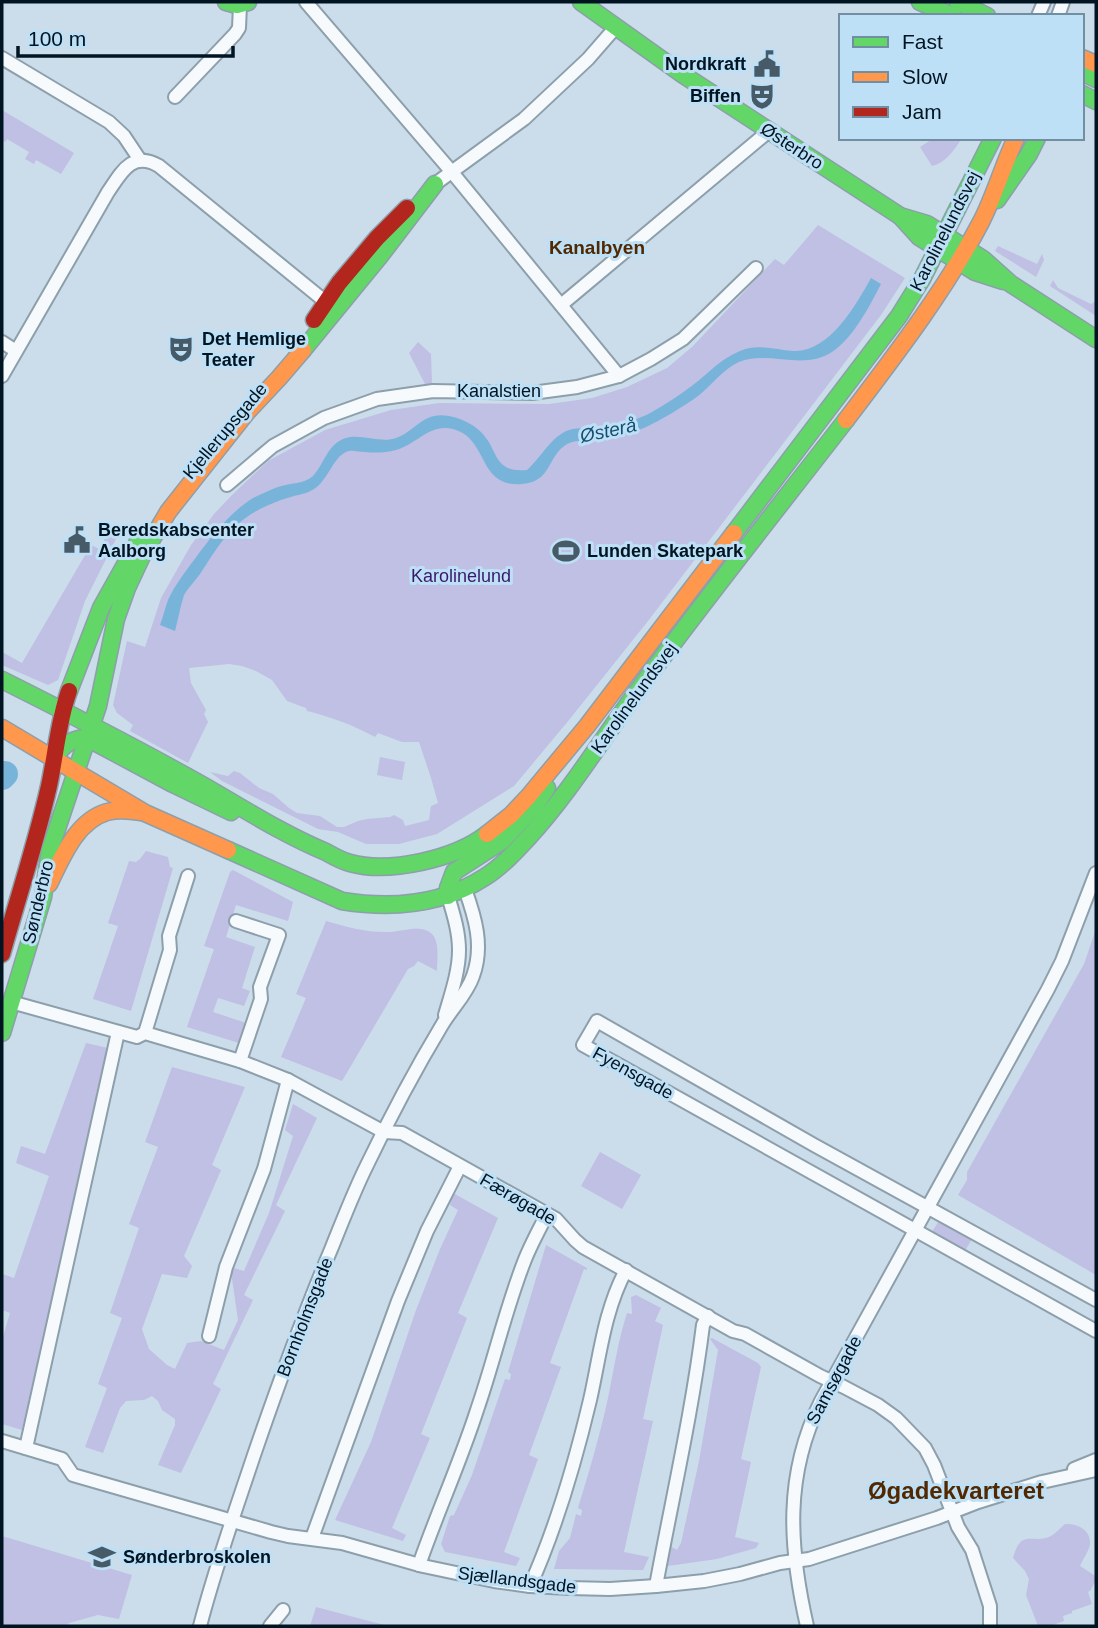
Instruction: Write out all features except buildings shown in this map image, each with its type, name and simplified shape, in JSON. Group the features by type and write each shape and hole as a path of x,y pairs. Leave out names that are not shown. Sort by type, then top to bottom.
{"main road":[{"name":"Østerbro","path":"581,2 615,28 900,216 919,237 941,242 961,254 983,259 1010,284 1096,339"},
{"path":"915,2 935,14"},
{"path":"920,2 948,14"},
{"path":"958,2 983,14"},
{"name":"Karolinelundsvej","path":"2,680 62,710 90,731 133,746 306,844 351,863 369,866 431,860 471,844 511,815 587,726 899,316 922,279 992,140"},
{"name":"Karolinelundsvej","path":"2,728 145,813 342,901 368,906 394,906 447,896 465,889 487,876 549,814 640,687 902,346 979,225 1015,140"},
{"path":"979,225 1036,140"},
{"name":"Kjellerupsgade","path":"54,759 62,710 92,628 140,538 198,463 274,373 331,306 385,250 435,184"},
{"name":"Kjellerupsgade","path":"76,772 99,706 122,602 152,537 195,477 247,412 279,378 331,306"},
{"path":"62,710 76,772"},
{"path":"447,896 447,887 454,872 502,841 532,810 587,726"},
{"path":"54,759 69,741 90,731"},
{"name":"Sønderbro","path":"2,954 54,759"},
{"name":"Sønderbro","path":"2,1032 43,897 50,850 76,772"},
{"path":"43,897 73,837 86,824 106,812 132,810 145,813"},
{"path":"431,860 448,866 465,889"}],"street":[{"path":"306,2 451,171 619,376"},
{"path":"175,97 235,34 239,27 238,3"},
{"name":"Kjellerupsgade","path":"435,184 524,119 588,59 615,28"},
{"path":"2,58 109,122 124,136 140,160"},
{"path":"561,305 769,131"},
{"path":"2,376 114,182 126,167 140,160 159,166 331,306"},
{"name":"Kanalstien","path":"227,485 273,446 324,418 377,399 433,391 532,393 577,387 619,376 683,340 755,268"},
{"path":"2,342 16,351"},
{"name":"Samsøgade","path":"807,1626 798,1589 792,1515 800,1455 806,1435 815,1413 1048,989 1062,961 1096,873"},
{"path":"145,1033 170,950 169,936 188,876"},
{"name":"Bornholmsgade","path":"200,1626 269,1411 304,1313 354,1194 384,1132 444,1022 474,975 478,957 478,929 465,889"},
{"name":"Bornholmsgade","path":"444,1022 458,966 459,949 458,934 447,896"},
{"path":"236,921 279,935 260,987 261,999 240,1060"},
{"name":"Færøgade","path":"11,1002 137,1037 145,1033 240,1060 288,1080 384,1132 402,1133 547,1214 563,1225 579,1244 733,1331 745,1334 878,1405 913,1434 934,1465 958,1527 972,1550 990,1605 990,1626"},
{"name":"Fyensgade","path":"1096,1300 814,1145 597,1021 583,1045 1096,1331"},
{"path":"26,1448 117,1032"},
{"path":"209,1336 226,1266 264,1169 288,1080"},
{"path":"312,1538 398,1301 440,1202 460,1166"},
{"path":"419,1565 482,1398 524,1260 547,1214"},
{"path":"530,1586 565,1492 588,1408 602,1334 626,1270"},
{"path":"656,1586 686,1435 703,1325 708,1317"},
{"name":"Sjællandsgade","path":"2,1441 62,1459 73,1475 288,1536 342,1544 459,1575 530,1586 610,1589 728,1576 809,1559 1042,1482 1096,1460"},
{"name":"Sjællandsgade","path":"1042,1482 1096,1470"},
{"path":"270,1626 283,1610"}],"green space":[{"path":"2,110 74,153 61,174 36,160 34,164 25,159 29,152 7,139 5,142 2,140"},
{"path":"931,140 961,140 946,159 932,166 920,147"},
{"name":"Karolinelund","path":"818,225 905,278 881,315 648,621 514,786 437,834 399,844 366,844 338,832 318,829 222,781 210,772 228,776 234,771 240,773 297,813 320,816 337,827 394,815 403,820 405,826 429,820 431,806 438,803 419,742 402,742 378,733 375,737 342,722 307,711 306,708 287,701 272,680 256,671 229,664 189,668 191,683 206,710 204,714 208,722 188,763 130,731 133,725 117,713 113,705 127,641 145,647 161,598 191,545 214,514 268,461 325,430 391,410 439,403 549,404 592,398 627,387 667,368 692,347 775,259 784,265"},
{"path":"998,246 1037,264 1042,254 1044,260 1036,277 995,251"},
{"path":"1053,280 1058,288 1091,304 1096,301 1096,316 1050,286"},
{"path":"418,342 431,354 432,384 425,384 409,353"},
{"path":"109,532 117,537 85,601 58,680 48,685 2,665 2,652 22,663 91,545 99,549"},
{"path":"380,757 405,762 402,780 377,775"},
{"path":"146,851 168,857 170,867 173,868 131,1011 93,999 118,926 108,923 129,861 136,862"},
{"path":"233,870 293,902 288,921 236,905 226,937 255,947 242,988 250,991 244,1006 218,998 213,1012 246,1023 239,1043 187,1027 214,949 204,946"},
{"path":"326,921 374,932 423,929 432,934 437,947 437,971 418,961 408,969 342,1081 281,1057 306,998 296,994"},
{"path":"1096,929 1096,1275 958,1195 967,1180 967,1172 1084,964"},
{"path":"86,1043 108,1048 22,1430 2,1424 2,1340 10,1313 2,1310 2,1274 14,1278 49,1176 16,1163 21,1146 45,1154"},
{"path":"172,1067 245,1087 212,1165 221,1170 184,1256 192,1266 187,1278 162,1274 142,1329 149,1349 175,1369 187,1343 201,1341 224,1350 238,1320 231,1272 234,1268 244,1271 269,1213 293,1136 285,1130 293,1104 317,1118 276,1205 285,1211 244,1295 253,1300 213,1384 221,1389 181,1473 158,1465 175,1419 162,1410 152,1396 144,1400 126,1401 120,1408 103,1453 85,1447 107,1388 98,1384 122,1318 110,1313 139,1228 129,1224 158,1147 145,1142"},
{"path":"600,1152 641,1175 622,1209 581,1186"},
{"path":"453,1193 498,1218 458,1313 467,1318 421,1434 430,1438 392,1528 406,1535 403,1541 335,1520 371,1442 416,1310 458,1210 450,1205"},
{"path":"940,1219 973,1237 965,1251 932,1232"},
{"path":"546,1245 587,1270 584,1269 550,1363 561,1367 529,1455 538,1459 504,1552 520,1558 516,1566 445,1552 441,1544 450,1516 454,1515 472,1475 505,1379 510,1380 511,1374 508,1372"},
{"path":"636,1295 661,1308 655,1321 663,1325 643,1419 653,1421 624,1552 649,1557 643,1570 554,1569 559,1551 570,1538 576,1514 581,1516 582,1510 578,1508 608,1398 621,1334 627,1313 632,1314 631,1297"},
{"path":"710,1339 761,1367 741,1459 751,1462 735,1537 759,1543 756,1548 717,1559 668,1566 670,1546 677,1550 681,1543 699,1461 718,1350"},
{"path":"1065,1524 1082,1528 1090,1539 1080,1566 1096,1579 1088,1592 1092,1604 1063,1616 1064,1621 1050,1626 1038,1626 1026,1595 1029,1579 1013,1558 1016,1549 1024,1540 1051,1536"},
{"path":"2,1536 132,1575 119,1619 98,1615 66,1626 2,1626"},
{"path":"316,1607 388,1626 310,1626"}],"water":[{"name":"Østerå","path":"871,278 881,284 854,330 832,352 809,360 762,358 739,362 692,400 644,428 608,439 567,444 544,474 532,482 508,483 497,478 473,442 453,429 430,431 392,451 344,453 314,489 260,509 232,529 184,595 175,631 160,625 168,600 177,584 228,518 256,497 278,487 310,479 333,446 343,439 396,438 433,416 449,416 467,422 478,430 502,464 516,470 527,470 551,442 563,433 573,429 614,426 646,415 678,396 720,362 740,351 760,347 806,350 818,344 840,325"}],"waterway":[{"path":"2,777 5,774"}],"traffic: fast":[{"path":"226,2 237,5 248,2"},
{"path":"581,2 682,74 900,216 927,224 983,259 1011,284 1096,339"},
{"path":"920,2 948,14"},
{"path":"958,2 983,14"},
{"path":"1084,73 1096,79"},
{"path":"1084,95 1096,101"},
{"path":"734,533 899,316 922,279 992,140"},
{"path":"997,200 1036,140"},
{"path":"303,350 435,184"},
{"path":"900,216 919,237 975,272 1003,281"},
{"path":"228,850 342,901 379,905 416,902 452,894 491,873 508,859 558,802 664,655 846,420"},
{"path":"2,1033 43,897 50,850 98,706 116,619 142,556 161,524"},
{"path":"69,691 101,608 139,540"},
{"path":"2,680 154,759 279,829 347,862 383,867 421,862 458,851 487,834"},
{"path":"55,757 68,743 87,738 231,812"},
{"path":"448,896 454,872 502,841 532,810 547,788"}],"traffic: slow":[{"path":"1084,59 1096,64"},
{"path":"846,420 918,324 967,248 986,212 1015,140"},
{"path":"161,524 247,412 303,350"},
{"path":"487,834 528,797 587,726 734,533"},
{"path":"2,728 145,813 228,850"},
{"path":"49,884 71,842 87,823 111,811 140,812"}],"traffic: jam":[{"path":"314,320 339,283 407,208"},
{"path":"2,954 44,807 69,691"}],"place":[{"name":"Nordkraft","path":"767,64"},
{"name":"Biffen","path":"762,96"},
{"name":"Det Hemlige Teater","path":"181,349"},
{"name":"Beredskabscenter Aalborg","path":"77,540"},
{"name":"Lunden Skatepark","path":"566,551"},
{"name":"Sønderbroskolen","path":"102,1557"}],"district":[{"name":"Kanalbyen","path":"597,247"},
{"name":"Øgadekvarteret","path":"956,1491"}]}
